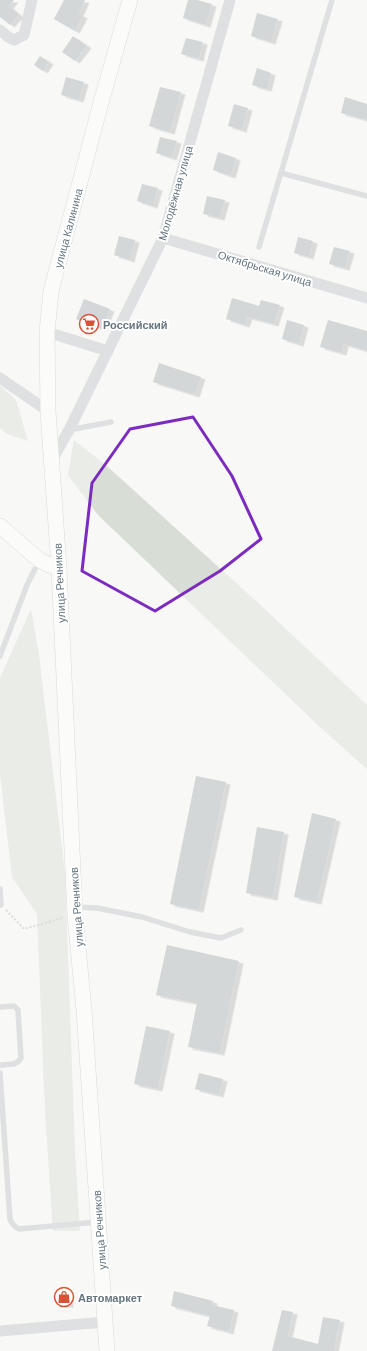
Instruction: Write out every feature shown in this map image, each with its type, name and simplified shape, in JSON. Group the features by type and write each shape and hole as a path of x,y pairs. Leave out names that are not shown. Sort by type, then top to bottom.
{"street":[{"path":"0,30 14,40 24,35 32,0"},
{"name":"улица Калинина","path":"51,462 48,411 47,332 51,292 130,0"},
{"name":"Молодёжная улица","path":"51,462 69,430 163,238 230,0"},
{"name":"Октябрьская улица","path":"163,238 367,298"},
{"path":"47,332 108,351"},
{"path":"0,378 48,411"},
{"name":"улица Речников","path":"51,462 59,568 75,911 84,1018 107,1351"},
{"path":"0,526 38,559 59,568"},
{"path":"0,1331 105,1322"}],"lane":[{"path":"259,247 332,0"},
{"path":"281,173 367,196"},
{"path":"69,430 112,422"},
{"path":"0,656 27,585 35,569"},
{"path":"0,889 1,905"},
{"path":"75,911 97,908 142,917 190,932 221,938 241,930"},
{"path":"0,1007 14,1006 18,1010 21,1058 16,1064 0,1065"},
{"path":"0,1073 3,1153 10,1219 15,1227 19,1230 98,1222"}],"path":[{"path":"1,905 24,928 75,911"}],"highlighted area":[{"path":"193,417 232,476 261,539 220,571 155,611 82,571 92,483 130,429"}],"shaded area":[{"path":"0,386 16,400 28,441 7,434 0,428"},
{"path":"74,440 108,467 256,601 367,705 367,769 321,728 98,515 68,475"},
{"path":"31,609 39,655 65,873 75,1150 80,1231 53,1231 45,1112 37,914 12,877 0,774 0,678"}],"building":[{"path":"0,0 14,0 9,6 19,15 10,25 0,17"},
{"path":"64,0 85,0 79,14 83,16 75,31 54,19"},
{"path":"188,0 197,0 212,4 206,25 183,18"},
{"path":"257,13 278,19 271,42 251,36"},
{"path":"73,36 87,46 75,61 62,52"},
{"path":"186,38 203,42 199,59 181,54"},
{"path":"40,56 49,62 43,71 34,65"},
{"path":"257,68 271,73 267,89 252,85"},
{"path":"66,77 84,82 79,100 61,95"},
{"path":"160,87 181,92 170,132 149,126"},
{"path":"345,97 367,104 367,120 341,113"},
{"path":"234,104 248,108 242,130 228,126"},
{"path":"160,137 177,141 172,158 156,153"},
{"path":"218,152 236,158 231,176 213,170"},
{"path":"142,184 158,188 153,206 137,201"},
{"path":"207,196 225,200 220,218 203,214"},
{"path":"119,236 135,240 130,260 114,255"},
{"path":"298,237 313,241 309,257 294,253"},
{"path":"334,247 350,251 345,268 329,264"},
{"path":"232,298 259,306 261,300 280,305 274,324 248,317 245,325 226,319"},
{"path":"84,299 110,309 102,329 76,319"},
{"path":"287,320 304,325 299,344 282,339"},
{"path":"328,320 367,331 367,351 344,344 342,353 320,347"},
{"path":"159,363 201,377 195,395 153,382"},
{"path":"196,776 226,782 199,910 170,904"},
{"path":"312,813 336,819 317,902 294,897"},
{"path":"257,827 284,832 273,898 246,893"},
{"path":"167,945 239,961 220,1053 188,1047 197,1003 156,995"},
{"path":"146,1026 170,1031 158,1089 134,1084"},
{"path":"199,1073 223,1079 219,1095 195,1089"},
{"name":"Автомаркет","path":"59,1290 68,1290 69,1305 60,1305"},
{"path":"174,1291 213,1301 212,1305 234,1310 229,1332 207,1326 210,1316 171,1306"},
{"path":"282,1310 293,1312 288,1336 318,1344 323,1317 340,1320 334,1351 272,1351"}],"place":[{"name":"Российский","path":"89,324"},
{"name":"Автомаркет","path":"64,1297"}]}
